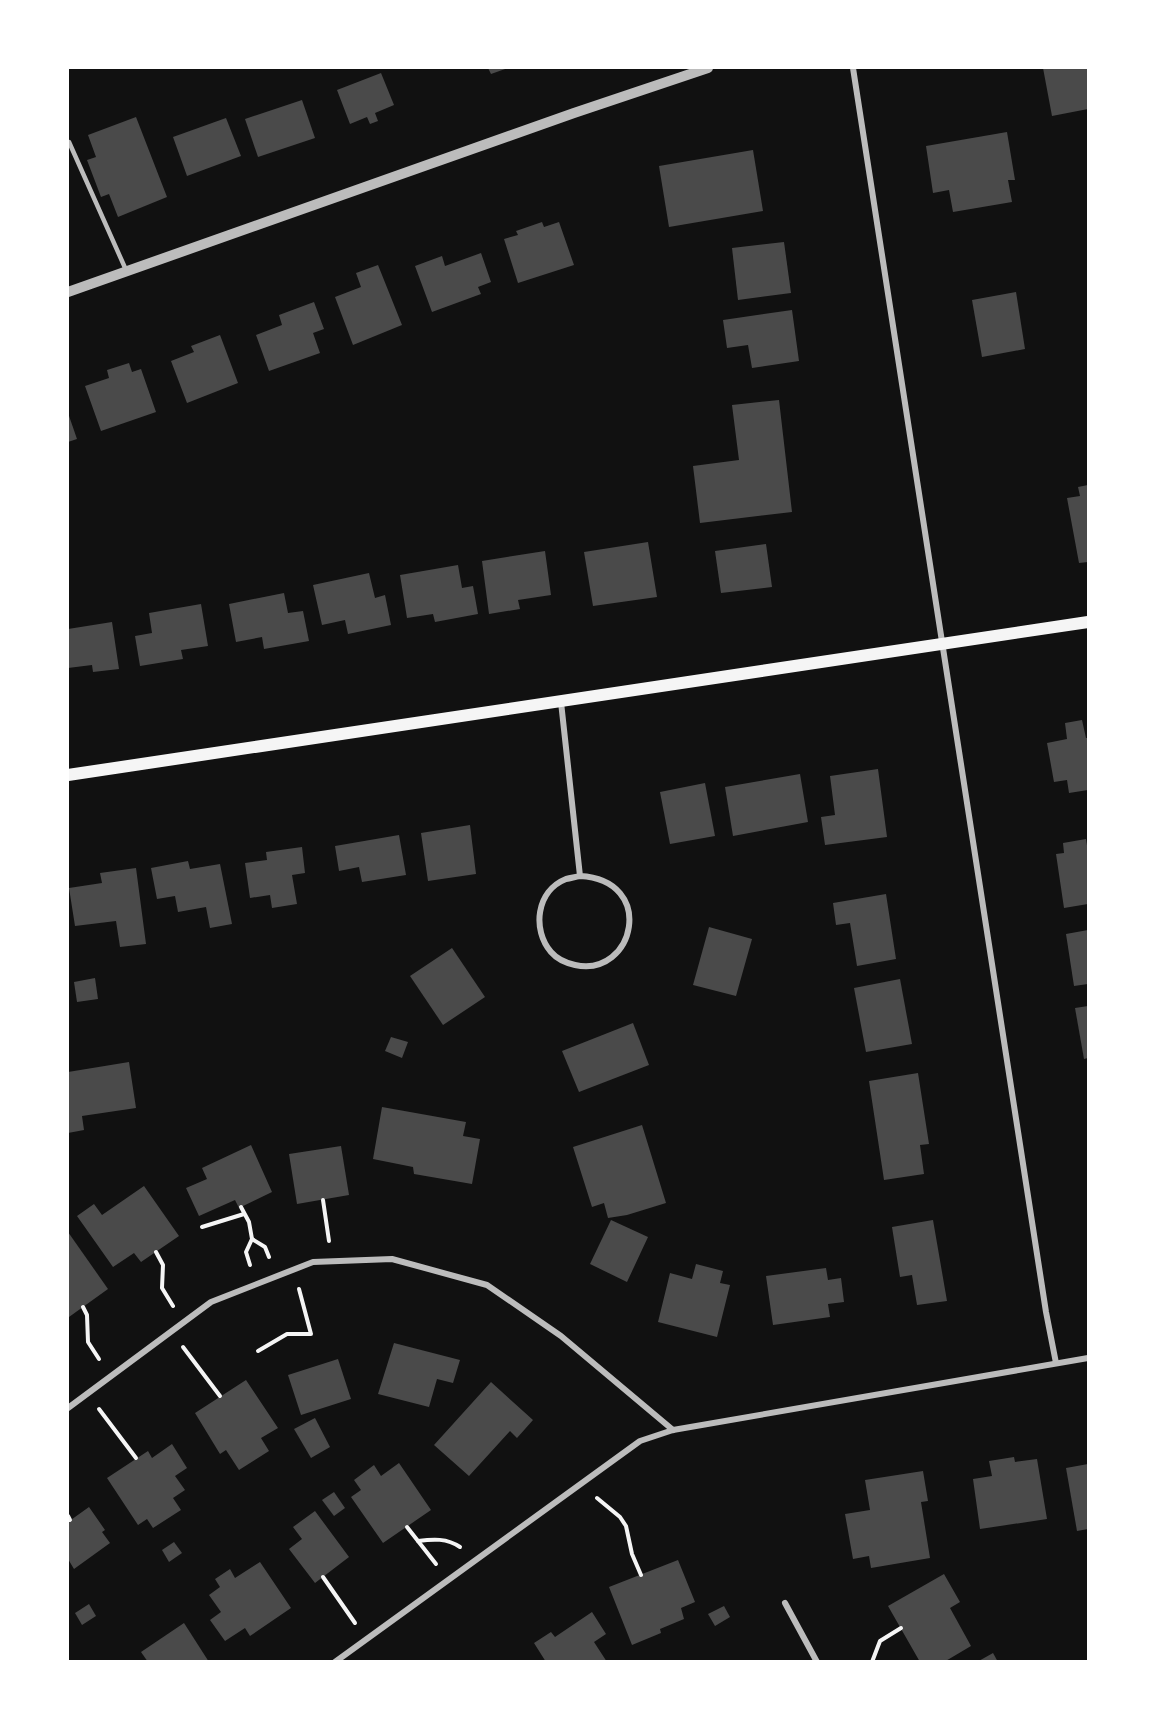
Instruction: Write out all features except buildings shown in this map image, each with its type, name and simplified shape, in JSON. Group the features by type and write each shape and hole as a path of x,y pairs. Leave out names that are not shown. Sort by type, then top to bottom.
{"main road":[{"path":"68,776 1089,622"}],"street":[{"path":"68,292 708,68"},
{"path":"853,68 1046,1312 1056,1363"},
{"path":"561,702 580,876"},
{"path":"580,876 595,877 608,882 620,892 627,905 630,919 628,934 621,948 611,958 597,965 583,967 568,964 554,956 545,945 539,931 539,915 543,901 552,889 565,880 580,876"},
{"path":"68,1408 211,1302 313,1262 392,1259 488,1285 561,1336 673,1430"},
{"path":"335,1662 640,1441 673,1430 1089,1358"},
{"path":"785,1603 817,1662"}],"lane":[{"path":"68,142 126,272"}],"path":[{"path":"323,1200 331,1261"},
{"path":"241,1207 249,1222 252,1239 246,1252 249,1262"},
{"path":"202,1227 244,1214"},
{"path":"252,1239 262,1244 268,1256"},
{"path":"156,1252 163,1265 162,1288 184,1323"},
{"path":"258,1350 287,1334 311,1334 294,1269"},
{"path":"83,1307 87,1316 88,1342 111,1377"},
{"path":"171,1332 220,1396"},
{"path":"87,1393 136,1458"},
{"path":"582,1482 600,1501 620,1516 626,1526 632,1554 641,1575"},
{"path":"407,1527 447,1580"},
{"path":"418,1541 438,1539 456,1544 474,1560"},
{"path":"323,1577 367,1639"},
{"path":"872,1662 879,1641 901,1628"}]}
